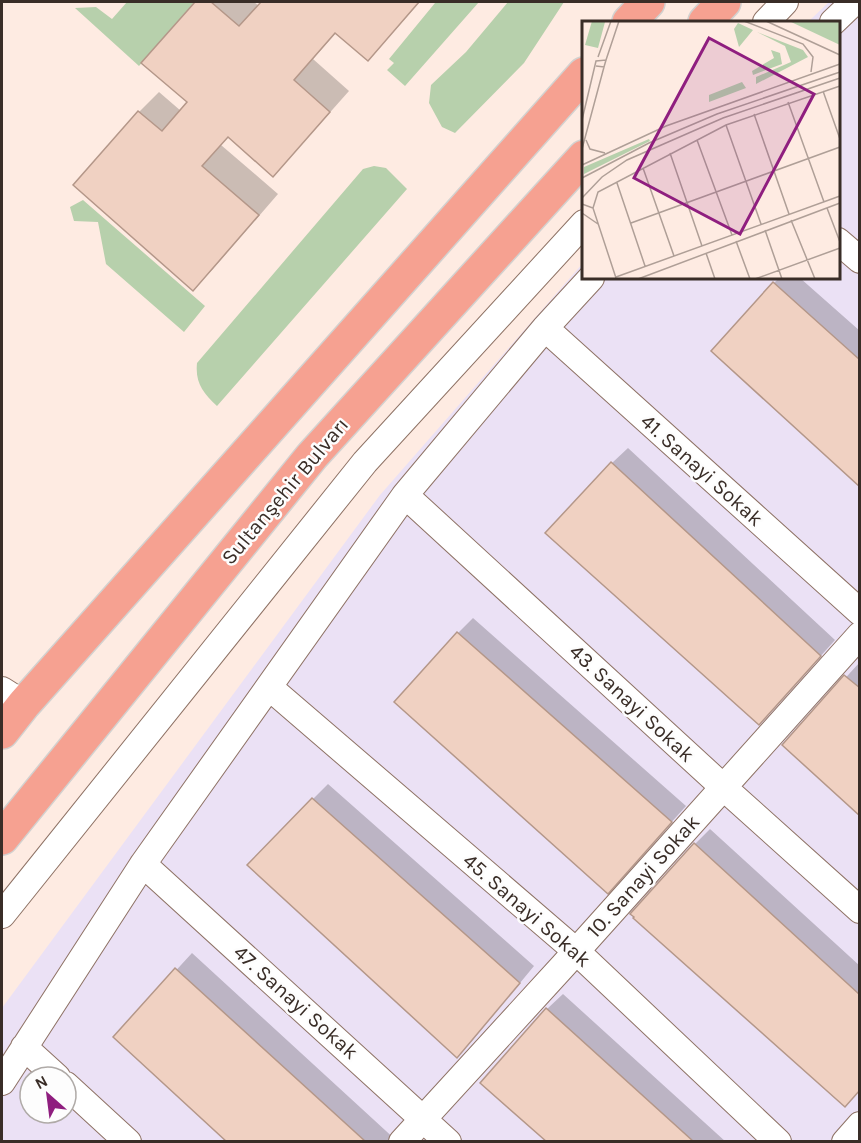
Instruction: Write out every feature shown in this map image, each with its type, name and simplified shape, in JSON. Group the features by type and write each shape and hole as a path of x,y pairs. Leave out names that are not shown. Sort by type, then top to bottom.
{"highway":[{"path":"631,21 648,2"},
{"path":"706,21 724,2"},
{"path":"2,732 13,697 582,76"},
{"name":"Sultanşehir Bulvarı","path":"2,838 312,456 582,159"}],"street":[{"path":"767,21 785,2"},
{"path":"834,21 854,2"},
{"path":"2,915 366,462 582,225"},
{"path":"840,243 860,260"},
{"path":"2,1082 143,864 405,495 545,328 590,279"},
{"name":"41. Sanayi Sokak","path":"545,328 860,612"},
{"name":"43. Sanayi Sokak","path":"405,495 860,910"},
{"name":"10. Sanayi Sokak","path":"402,1142 860,635"},
{"name":"45. Sanayi Sokak","path":"269,687 576,951 778,1142"},
{"name":"47. Sanayi Sokak","path":"143,864 448,1142"},
{"path":"24,1047 44,1065"},
{"path":"78,1096 128,1142"},
{"path":"845,1142 860,1125"}],"shaded area":[{"path":"829,2 859,2 859,1141 2,1142 2,1008 380,495 582,264 582,279 840,279 840,21 809,21"}],"green space":[{"path":"127,2 195,2 139,66 75,8 96,7 112,19"},
{"path":"434,2 479,2 405,86 387,70 394,63 389,59"},
{"path":"508,2 564,2 524,63 455,133 442,127 429,103 431,85 466,52"},
{"path":"374,166 386,168 407,189 217,406 201,387 197,376 197,363 363,169"},
{"path":"83,200 205,306 184,332 106,264 98,222 74,221 70,207"}],"building":[{"path":"195,2 211,2 239,26 261,2 419,2 368,61 335,33 294,80 330,112 273,177 228,137 202,166 259,215 193,291 73,185 138,111 162,131 187,102 141,63"},
{"path":"773,282 860,360 860,487 711,351"},
{"path":"611,462 821,656 759,725 545,533"},
{"path":"457,632 672,822 608,894 394,702"},
{"path":"844,675 860,688 860,816 782,745"},
{"path":"312,798 520,983 457,1058 247,865"},
{"path":"694,843 860,995 860,1090 845,1107 630,914"},
{"path":"175,968 366,1142 227,1142 113,1037"},
{"path":"546,1008 694,1142 547,1142 480,1083"}]}
